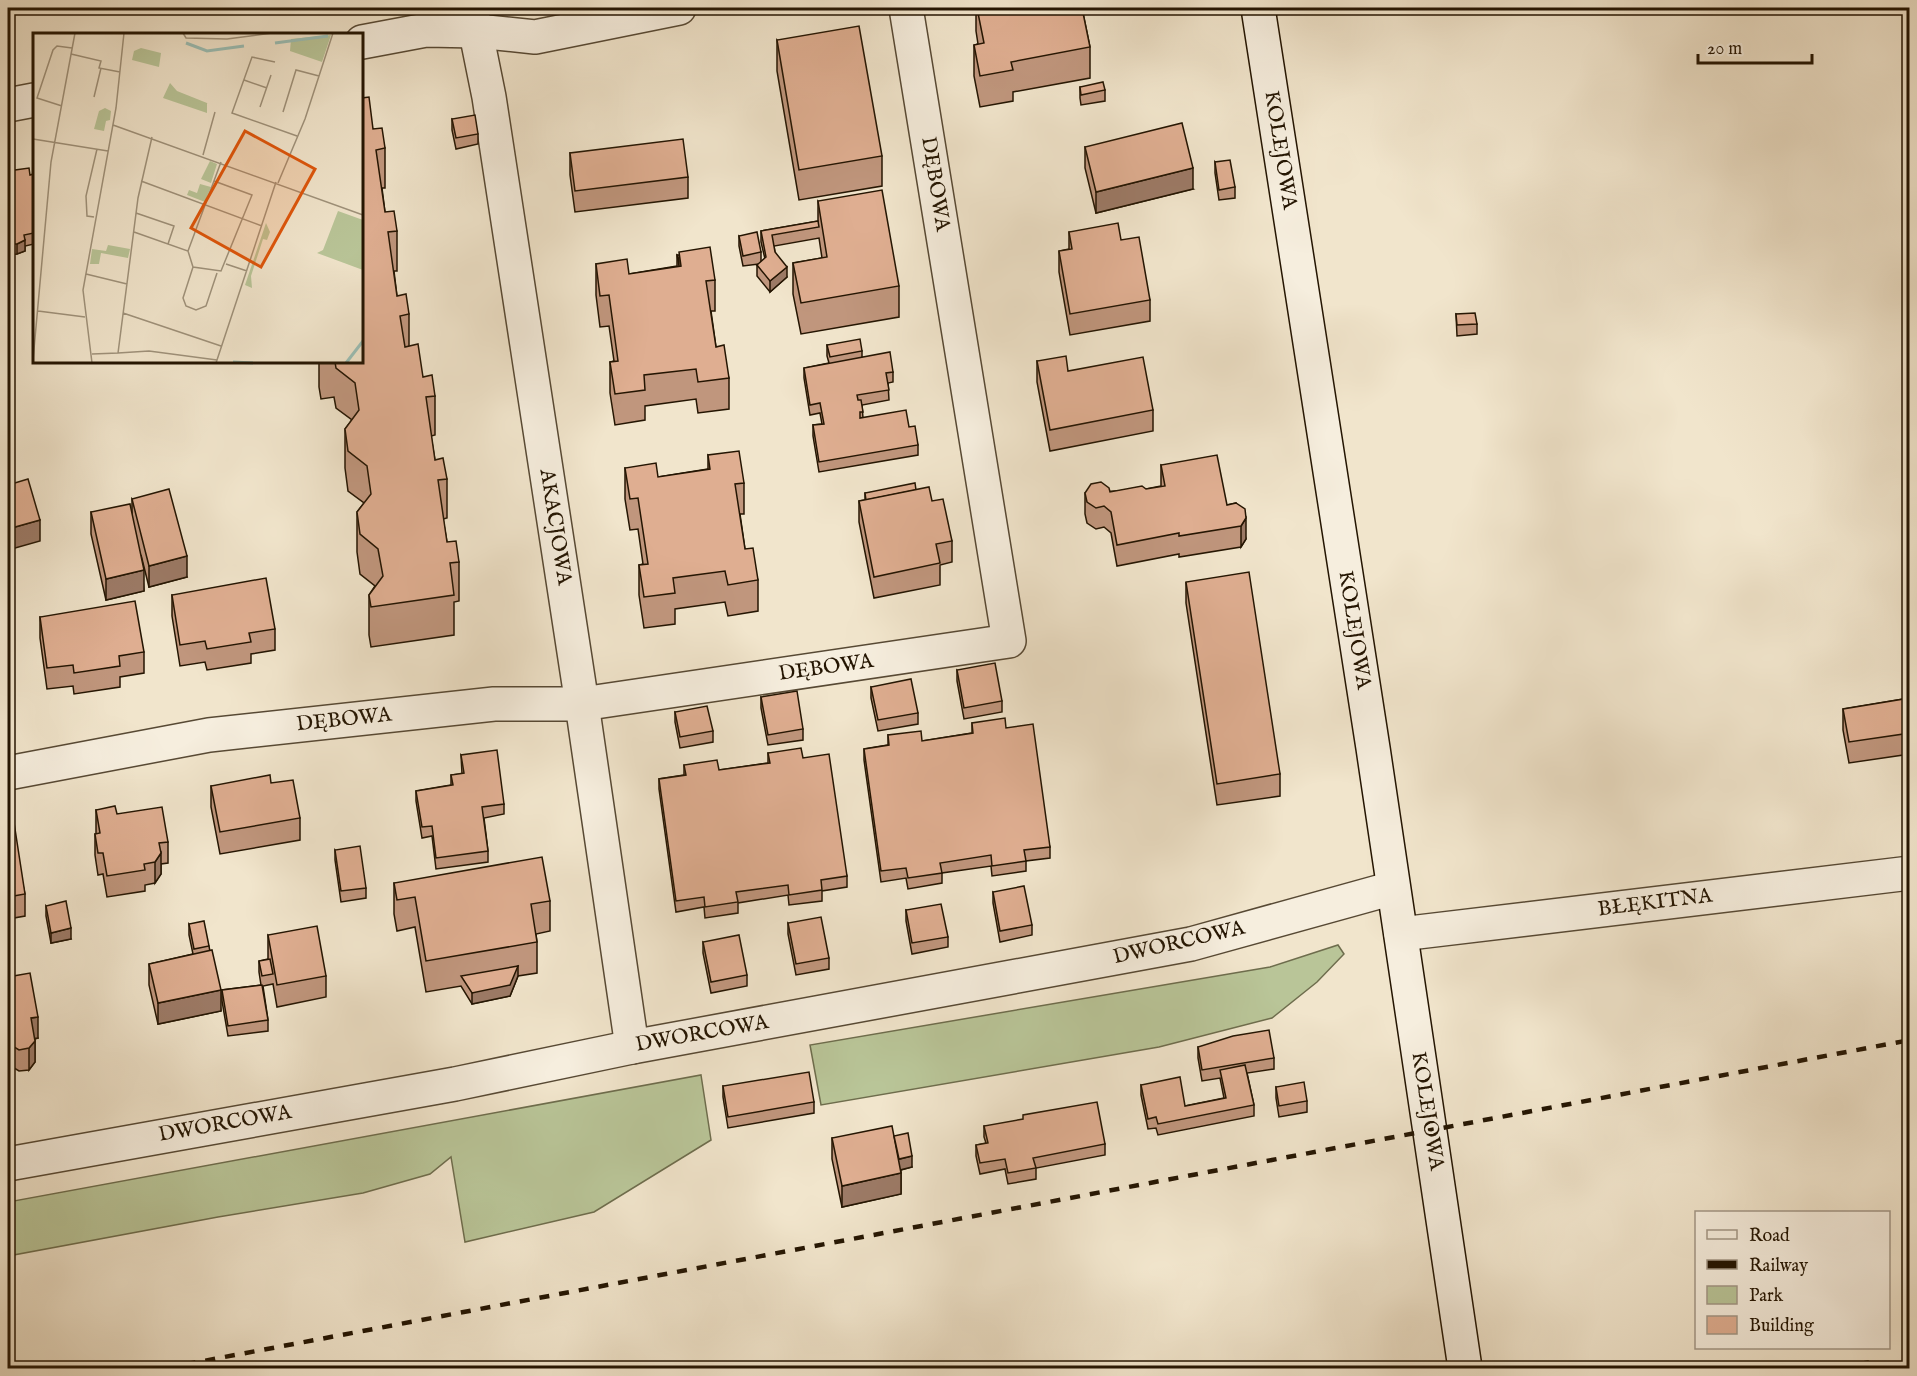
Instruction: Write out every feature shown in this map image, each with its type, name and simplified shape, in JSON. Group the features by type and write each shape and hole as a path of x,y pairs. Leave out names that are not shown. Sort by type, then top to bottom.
{"street":[{"path":"363,42 474,19 535,37 679,8"},
{"name":"DĘBOWA","path":"8,773 210,735 494,704 582,704 1009,641 906,8"},
{"name":"KOLEJOWA","path":"1258,8 1401,934 1465,1368"},
{"name":"AKACJOWA","path":"474,19 489,97 632,1047"},
{"path":"8,105 33,100"},
{"name":"BŁĘKITNA","path":"1401,934 1910,873"},
{"name":"DWORCOWA","path":"8,1164 455,1083 632,1047 1191,944 1393,888"}],"green space":[{"path":"1338,945 1344,954 1317,982 1272,1018 1159,1047 821,1105 810,1045 1270,967"},
{"path":"701,1075 711,1140 594,1212 465,1242 451,1157 430,1174 363,1193 8,1256 8,1202"}],"building":[{"path":"977,8 1082,8 1090,47 1011,62 1013,70 980,76 974,45 984,43"},
{"path":"859,26 882,156 799,170 777,40"},
{"path":"1103,82 1105,90 1081,95 1080,87"},
{"path":"369,97 373,129 382,128 385,148 376,150 385,212 394,211 397,231 388,232 397,296 406,294 409,314 400,316 405,347 418,344 423,377 432,375 435,396 426,397 435,460 443,458 447,479 438,480 447,542 456,541 459,562 450,563 454,595 371,607 369,595 383,576 378,549 360,534 357,512 371,494 367,466 348,451 345,429 359,410 355,383 336,368 335,363 363,363 363,98"},
{"path":"475,115 478,134 456,138 452,119"},
{"path":"1182,123 1193,168 1096,192 1085,147"},
{"path":"683,139 688,177 575,191 570,153"},
{"path":"1230,160 1235,187 1219,190 1215,162"},
{"path":"29,168 30,175 33,174 33,233 24,235 25,240 17,244 8,244 8,171"},
{"path":"882,190 899,286 801,303 793,263 827,257 818,201"},
{"path":"818,221 819,227 772,235 775,252 787,267 770,281 757,265 766,257 761,231"},
{"path":"1118,223 1121,240 1139,237 1150,300 1070,314 1059,251 1072,249 1069,232"},
{"path":"757,232 761,252 743,256 739,236"},
{"path":"710,247 715,280 706,281 716,347 724,345 729,378 698,382 696,369 644,375 645,390 615,394 610,362 618,361 609,295 600,296 596,264 627,259 629,274 681,266 679,252"},
{"path":"1475,313 1477,324 1457,325 1456,314"},
{"path":"860,339 862,351 830,357 827,345"},
{"path":"890,352 893,372 886,373 889,390 857,395 858,400 861,400 863,412 860,412 860,418 906,410 909,427 915,426 918,445 819,462 813,425 824,424 820,403 810,405 804,368"},
{"path":"1066,356 1068,371 1143,357 1153,410 1050,430 1037,361"},
{"path":"739,451 744,483 735,484 745,549 753,548 758,580 728,585 725,571 673,578 675,593 644,597 639,565 648,564 638,498 630,499 625,468 656,463 658,477 710,469 708,455"},
{"path":"1217,455 1227,505 1236,503 1245,509 1246,518 1241,526 1179,536 1179,533 1117,545 1111,512 1104,506 1096,508 1087,502 1085,493 1091,484 1101,482 1109,488 1110,492 1142,486 1146,489 1165,486 1161,465"},
{"path":"28,479 40,520 8,529 8,485"},
{"path":"915,483 916,490 866,500 865,493"},
{"path":"929,487 932,501 943,499 952,541 936,544 940,563 874,577 859,501"},
{"path":"169,489 187,556 149,566 132,499"},
{"path":"130,504 144,570 106,579 91,512"},
{"path":"1249,572 1280,774 1217,784 1186,582"},
{"path":"266,578 275,629 249,633 251,642 207,649 205,641 180,645 172,595"},
{"path":"135,601 144,652 119,656 120,666 74,673 73,665 47,668 40,617"},
{"path":"995,663 1002,701 964,708 957,670"},
{"path":"911,679 918,713 878,720 871,687"},
{"path":"797,691 803,729 768,735 761,697"},
{"path":"1910,698 1910,733 1849,742 1843,709"},
{"path":"707,706 713,731 680,737 675,712"},
{"path":"1005,718 1006,728 1033,724 1050,847 1024,850 1026,861 992,866 991,855 940,863 942,873 908,878 906,868 881,871 864,749 889,745 888,735 921,731 922,741 973,733 972,723"},
{"path":"801,748 803,758 829,754 847,876 821,880 822,890 789,895 788,885 736,892 738,902 705,907 704,897 676,901 659,779 686,775 684,765 717,760 719,770 770,763 768,753"},
{"path":"497,750 504,804 482,807 488,851 436,858 432,826 422,827 416,791 453,785 451,775 464,773 461,755"},
{"path":"270,775 271,783 293,780 300,818 220,832 211,786"},
{"path":"115,806 117,814 162,807 168,842 159,843 161,853 155,862 144,864 145,870 107,876 103,853 98,853 95,834 100,833 96,810"},
{"path":"13,816 25,894 8,897 8,817"},
{"path":"360,846 366,888 341,891 335,850"},
{"path":"542,857 550,901 531,904 537,942 426,961 415,897 397,900 394,883"},
{"path":"1024,886 1032,925 1000,931 993,892"},
{"path":"66,901 71,928 51,933 46,906"},
{"path":"941,904 948,937 912,943 906,910"},
{"path":"821,917 829,958 796,964 788,923"},
{"path":"204,921 209,946 194,949 189,924"},
{"path":"317,926 326,976 277,985 268,935"},
{"path":"739,935 747,975 711,982 703,942"},
{"path":"212,950 221,990 158,1003 149,964"},
{"path":"270,959 273,974 262,976 259,961"},
{"path":"518,966 510,985 472,993 461,976"},
{"path":"30,973 38,1017 31,1018 35,1041 29,1048 19,1050 8,1045 8,977"},
{"path":"262,985 268,1020 228,1026 222,990"},
{"path":"1269,1030 1274,1058 1202,1070 1198,1047 1233,1036"},
{"path":"1245,1065 1254,1105 1158,1124 1156,1117 1148,1119 1141,1085 1180,1077 1185,1106 1226,1098 1220,1070"},
{"path":"809,1072 814,1102 728,1117 723,1086"},
{"path":"1304,1082 1307,1101 1279,1106 1276,1087"},
{"path":"1097,1102 1105,1144 1033,1158 1036,1168 1008,1173 1005,1159 980,1163 976,1145 988,1143 984,1126 1023,1119 1023,1115"},
{"path":"892,1126 901,1173 842,1186 832,1138"},
{"path":"908,1133 912,1156 899,1159 894,1136"},
{"path":"1868,1361 1869,1368 1819,1368"}],"railway":[{"path":"166,1368 1910,1040"}]}
